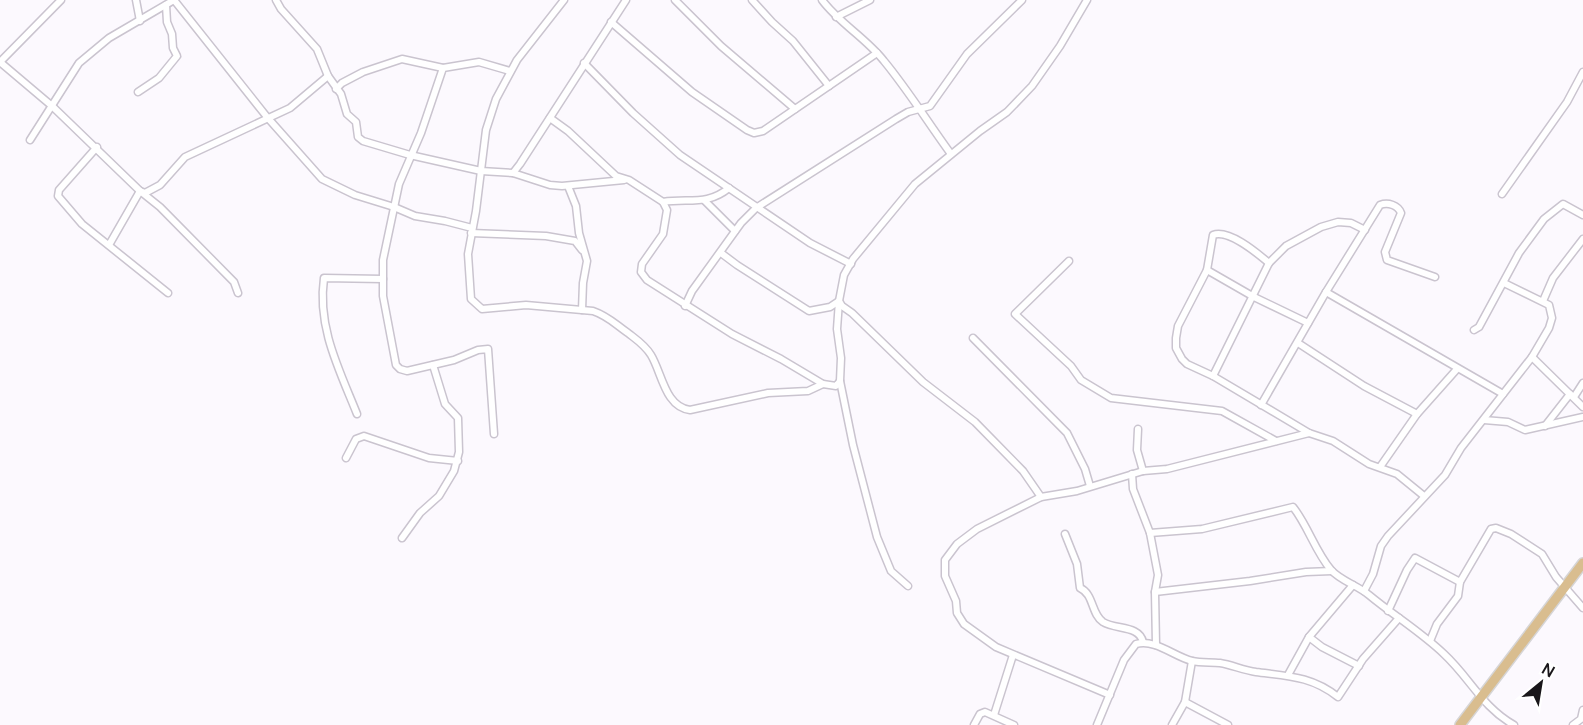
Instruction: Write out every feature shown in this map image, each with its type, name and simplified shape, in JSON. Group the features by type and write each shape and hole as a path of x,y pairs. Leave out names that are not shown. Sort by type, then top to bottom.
{"main road":[{"path":"1460,725 1583,563"}],"street":[{"path":"136,0 140,21"},
{"path":"30,140 79,63 109,38 174,0 267,117 322,179 355,195 415,216 445,221 471,230 546,236 575,241 584,253"},
{"path":"276,0 317,49 328,76 341,94 347,114 356,122 358,136 363,141 481,171 513,173 550,185 568,186 629,180"},
{"path":"564,0 510,71 496,99 486,130 476,212 468,254 471,299 475,305 482,309 526,305 603,314 640,341 651,355 673,401 684,409 690,410 768,393 808,391 823,384"},
{"path":"513,173 626,0"},
{"path":"675,0 721,46 795,109"},
{"path":"752,0 793,41 829,86"},
{"path":"822,0 836,17 877,53 951,154"},
{"path":"836,17 870,0"},
{"path":"685,306 735,231 756,208 896,119 930,106 967,54 1022,0"},
{"path":"908,586 891,571 877,537 853,445 840,381 841,358 837,329 844,275 862,247 915,184 1007,112 1032,86 1060,46 1087,0"},
{"path":"57,1 0,62 52,106 140,191 177,223 234,282 238,292"},
{"path":"138,92 159,78 177,56 167,22 166,5"},
{"path":"131,26 137,12"},
{"path":"611,21 692,92 754,133 763,131 877,53"},
{"path":"336,89 342,83 363,72 402,59 443,68 479,62 510,71"},
{"path":"584,63 633,113 680,155 810,243 851,264"},
{"path":"443,68 412,155 399,184 392,227 383,260 383,296 396,365 400,369 407,370 433,365 454,360 478,350 488,349 494,434"},
{"path":"1502,194 1567,102 1583,72"},
{"path":"140,191 145,193 160,185 185,157 290,108 328,76"},
{"path":"550,118 568,131 616,176 629,180 663,202 667,210 663,234 642,264 641,272 647,280 732,334 823,384 832,387 840,381"},
{"path":"97,147 58,193 82,224 168,293"},
{"path":"568,186 576,206 579,233 586,261 582,310"},
{"path":"663,202 705,201 729,188"},
{"path":"109,245 140,191"},
{"path":"705,201 735,231"},
{"path":"1262,405 1326,292 1380,205 1388,203 1400,209 1401,217 1385,252 1387,260 1435,278"},
{"path":"1474,330 1479,327 1520,253 1544,219 1563,204 1583,215"},
{"path":"1213,376 1269,263 1286,246 1321,227 1338,222 1365,230"},
{"path":"1269,263 1231,237 1216,234 1211,238 1207,270 1178,326 1176,348 1187,364 1213,376 1309,433 1333,441 1369,464 1397,474 1424,496"},
{"path":"1544,301 1552,278 1583,239"},
{"path":"721,253 809,311 830,307 839,301"},
{"path":"1069,261 1015,314 1071,366 1081,380 1111,398 1222,411 1276,441"},
{"path":"1207,270 1254,297 1308,323"},
{"path":"357,414 332,352 324,324 324,278 383,279"},
{"path":"1364,591 1373,574 1381,546 1402,519 1444,475 1461,448 1532,357 1549,328 1552,318 1549,305 1504,283"},
{"path":"1326,292 1503,394"},
{"path":"839,301 923,382 975,422 1023,471 1041,497"},
{"path":"973,338 1067,434 1085,470 1090,486"},
{"path":"1298,343 1364,386 1417,414"},
{"path":"1532,357 1583,407"},
{"path":"402,538 420,513 439,496 458,461 458,418 445,404 433,365"},
{"path":"1380,467 1417,414 1458,369"},
{"path":"1545,426 1583,383"},
{"path":"1484,420 1508,422 1526,430 1583,417"},
{"path":"1138,429 1137,450 1143,471"},
{"path":"1110,695 996,647 964,624 957,613 956,601 945,576 945,560 957,544 977,530 1041,497 1077,491 1143,471 1167,469 1309,433"},
{"path":"346,458 356,439 364,436 429,458 458,461"},
{"path":"1132,474 1132,489 1150,533 1158,575 1155,592 1156,645"},
{"path":"1150,533 1202,529 1293,507 1332,571 1364,591 1430,641 1446,656 1481,699 1503,719 1514,725"},
{"path":"1430,641 1437,624 1458,596 1460,582 1491,529 1496,528 1511,534 1542,554 1556,577 1583,608"},
{"path":"1065,534 1077,564 1080,588 1085,590 1089,596 1098,618 1107,624 1138,633 1142,636 1143,642"},
{"path":"1388,611 1415,558 1460,582"},
{"path":"1155,592 1306,572 1332,571"},
{"path":"1288,675 1309,637 1353,585"},
{"path":"1097,725 1124,660 1136,644 1143,642 1156,645 1192,661 1288,675 1318,683 1338,697 1359,666 1399,618"},
{"path":"1309,637 1322,647 1359,666"},
{"path":"994,715 1013,655"},
{"path":"1172,725 1185,702 1192,661"},
{"path":"1185,702 1228,725"},
{"path":"1573,725 1582,719 1583,711"},
{"path":"974,725 980,714 984,712 1014,725"}]}
